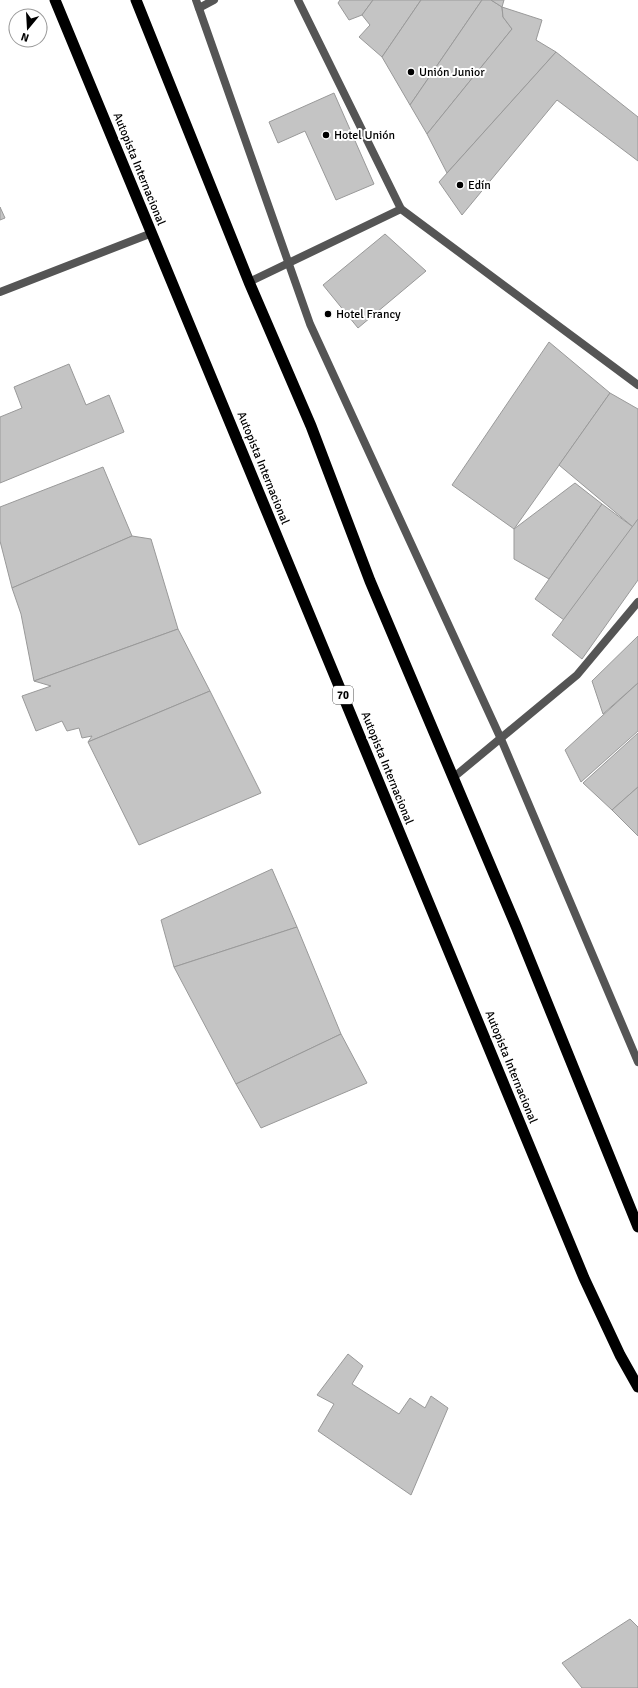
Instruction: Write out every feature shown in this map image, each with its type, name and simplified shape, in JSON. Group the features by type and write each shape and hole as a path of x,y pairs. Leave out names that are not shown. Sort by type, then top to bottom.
{"highway":[{"name":"Autopista Internacional","path":"56,0 584,1278 620,1355 638,1387"},
{"path":"136,0 249,282 311,426 370,581 454,777 585,1092 638,1227"}],"street":[{"path":"214,0 198,4 310,324 501,739 638,1062"},
{"path":"298,0 401,209 638,385"},
{"path":"249,282 401,209"},
{"path":"0,292 152,233"},
{"path":"454,777 577,675 638,602"}],"building":[{"path":"340,0 373,0 362,15 349,20 338,3"},
{"path":"373,0 421,0 382,57 359,37 370,25 362,15"},
{"path":"421,0 482,0 410,105 382,57"},
{"path":"482,0 491,0 502,7 503,17 512,29 427,134 410,105"},
{"path":"491,0 504,0 502,7"},
{"path":"502,7 542,20 536,40 556,52 447,173 427,134 512,29 503,17"},
{"path":"556,52 638,117 638,161 557,100 462,215 439,182"},
{"path":"334,93 374,184 336,200 305,131 278,143 269,122"},
{"path":"0,207 5,218 0,220"},
{"path":"385,234 426,271 358,328 323,285"},
{"path":"549,342 610,393 514,529 452,485"},
{"path":"69,364 86,405 109,395 124,432 0,483 0,417 22,408 14,387"},
{"path":"610,393 638,409 638,519 633,527 559,465"},
{"path":"103,467 132,536 12,588 0,541 0,507"},
{"path":"575,483 602,504 549,579 514,559 514,529"},
{"path":"602,504 633,527 564,620 535,599"},
{"path":"638,519 638,580 582,659 552,635"},
{"path":"132,536 151,539 178,629 34,681 21,614 12,588"},
{"path":"178,629 210,691 88,742 92,736 82,738 79,728 67,731 62,721 36,731 22,696 51,686 34,681"},
{"path":"638,636 638,683 603,714 592,681"},
{"path":"638,683 638,731 581,782 565,750"},
{"path":"210,691 261,793 139,845 88,742"},
{"path":"638,733 638,787 612,810 583,783"},
{"path":"638,787 638,836 612,810"},
{"path":"272,869 297,927 174,967 161,920"},
{"path":"297,927 341,1034 236,1084 174,967"},
{"path":"341,1034 367,1083 261,1128 236,1084"},
{"path":"348,1354 363,1366 352,1384 399,1414 410,1398 425,1408 431,1396 448,1408 411,1495 318,1431 334,1404 317,1395"},
{"path":"630,1619 638,1627 638,1688 582,1688 562,1663"}],"place":[{"name":"Unión Junior","path":"411,72"},
{"name":"Hotel Unión","path":"326,135"},
{"name":"Edín","path":"460,185"},
{"name":"Hotel Francy","path":"328,314"}]}
